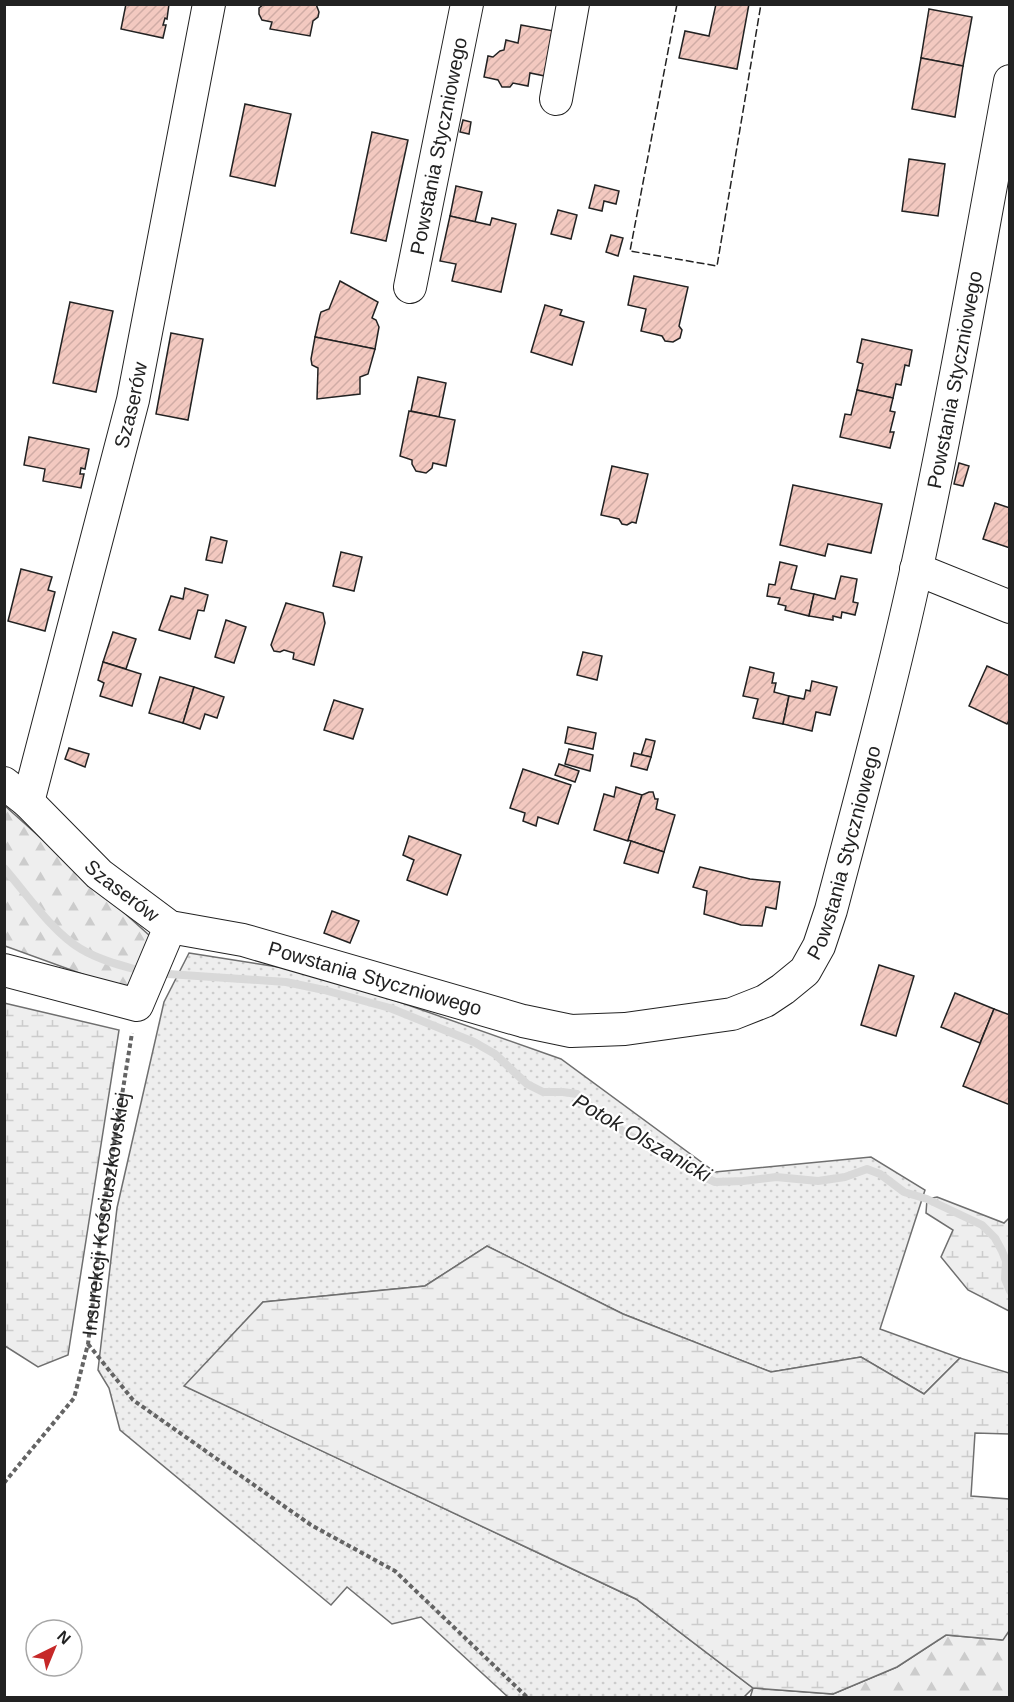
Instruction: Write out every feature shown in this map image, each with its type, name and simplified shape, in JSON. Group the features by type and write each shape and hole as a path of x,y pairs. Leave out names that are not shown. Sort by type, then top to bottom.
{"street":[{"name":"Szaserów","path":"170,927 99,874 16,792 133,400 209,4"},
{"name":"Powstania Styczniowego","path":"410,287 466,4"},
{"path":"556,99 573,4"},
{"name":"Powstania Styczniowego","path":"170,927 243,940 523,1022 571,1031 625,1029 732,1014 783,990 805,971 822,937 837,888 916,569 957,376 1010,81"},
{"path":"916,569 1010,607"},
{"path":"4,970 136,1005 170,927"}],"path":[{"name":"Insurekcji Kościuszkowskiej","path":"4,1483 74,1398 88,1344 104,1207 136,1005"},
{"path":"88,1344 133,1400 311,1525 395,1571 528,1698"}],"green space":[{"path":"4,805 150,936 129,991 5,946"},
{"path":"189,953 317,973 561,1059 715,1172 871,1157 925,1190 880,1329 960,1358 924,1394 861,1357 771,1372 623,1314 487,1246 425,1286 263,1302 185,1386 636,1599 753,1688 743,1698 508,1697 421,1617 392,1624 347,1587 331,1605 120,1430 109,1388 98,1370 117,1208 164,1002"},
{"path":"4,1003 119,1030 68,1355 38,1367 5,1346"},
{"path":"937,1197 1004,1223 1009,1218 1009,1311 968,1290 941,1257 953,1230 926,1213 927,1199"},
{"path":"487,1246 623,1314 771,1372 861,1357 924,1394 960,1358 1009,1373 1009,1434 975,1433 971,1496 1009,1499 1009,1631 1003,1640 946,1635 897,1667 833,1694 753,1688 636,1599 184,1386 263,1302 425,1286"},
{"path":"1009,1631 1009,1697 750,1698 753,1688 833,1694 897,1667 946,1635 1002,1640"}],"building":[{"path":"126,4 169,4 167,19 165,18 163,25 166,25 163,38 121,29"},
{"path":"264,4 316,4 319,12 318,17 313,21 310,36 270,29 272,22 262,20 259,14 259,8"},
{"path":"716,4 749,4 737,69 679,58 685,31 709,36"},
{"path":"929,9 972,17 963,66 921,58"},
{"path":"521,25 554,31 545,76 530,73 528,86 513,83 510,87 502,87 498,80 484,77 488,56 493,57 504,50 506,40 518,43"},
{"path":"921,58 963,66 955,117 912,109"},
{"path":"245,104 291,114 275,186 230,176"},
{"path":"463,120 471,122 469,134 460,132"},
{"path":"372,132 408,140 386,241 351,233"},
{"path":"909,159 945,164 938,216 902,211"},
{"path":"595,185 619,191 616,204 604,201 602,211 589,208"},
{"path":"456,186 482,192 475,222 450,216"},
{"path":"558,210 577,215 571,239 551,234"},
{"path":"450,216 490,225 492,218 516,224 501,292 452,281 456,264 440,261"},
{"path":"611,235 623,238 618,256 606,252"},
{"path":"634,276 688,287 679,326 682,330 680,338 673,342 665,341 662,336 641,331 646,309 628,305"},
{"path":"340,281 378,302 372,318 376,320 379,327 375,349 315,337 321,312 329,309"},
{"path":"70,302 113,311 96,392 53,383"},
{"path":"545,305 562,310 560,315 584,322 572,365 531,352"},
{"path":"171,333 203,339 188,420 156,414"},
{"path":"315,337 375,349 368,374 360,377 360,394 317,399 318,368 312,365 311,359"},
{"path":"862,339 912,350 909,366 905,365 901,385 896,384 893,398 857,390 863,364 857,362"},
{"path":"418,377 446,383 439,417 411,411"},
{"path":"857,390 893,398 890,411 895,412 890,432 894,432 890,448 840,437 845,414 851,415"},
{"path":"409,411 455,420 446,466 433,463 432,468 426,473 416,471 412,460 400,456"},
{"path":"29,437 89,449 85,469 81,468 80,474 84,474 81,488 43,481 45,469 24,465"},
{"path":"959,463 969,466 963,486 954,484"},
{"path":"612,466 648,474 636,523 622,524 619,519 601,515"},
{"path":"793,485 882,504 871,553 828,544 825,556 780,545"},
{"path":"995,503 1010,508 1010,548 983,539"},
{"path":"211,537 227,541 222,563 206,560"},
{"path":"341,552 362,557 354,591 333,586"},
{"path":"780,562 797,566 791,589 814,594 809,616 785,610 786,606 778,604 780,598 767,596 769,584 775,585"},
{"path":"21,569 52,577 48,590 55,592 45,631 8,621"},
{"path":"841,576 857,579 853,602 858,603 855,615 842,612 841,618 833,616 833,620 809,616 814,594 835,599"},
{"path":"185,588 208,595 204,611 198,610 190,639 159,630 171,596 183,599"},
{"path":"286,603 323,613 325,623 314,665 293,659 294,653 284,650 274,651 271,645"},
{"path":"226,620 246,627 234,663 215,657"},
{"path":"113,632 136,639 126,669 103,662"},
{"path":"583,652 602,656 597,680 577,675"},
{"path":"103,662 141,674 132,706 100,696 104,683 98,680"},
{"path":"987,666 1010,676 1010,719 1007,724 969,706"},
{"path":"750,667 774,673 772,683 776,683 774,692 789,696 783,724 753,718 758,699 743,696"},
{"path":"160,677 194,687 183,723 149,713"},
{"path":"812,681 837,687 830,715 816,712 812,731 783,724 789,696 804,699 806,690 810,691"},
{"path":"194,687 224,697 217,718 205,714 200,729 183,723"},
{"path":"334,700 363,709 353,739 324,730"},
{"path":"568,727 596,733 593,749 565,743"},
{"path":"646,739 655,741 651,757 641,755"},
{"path":"69,748 89,754 85,767 65,759"},
{"path":"569,749 593,755 590,771 565,764"},
{"path":"634,753 651,757 647,770 631,766"},
{"path":"559,764 579,771 575,782 555,775"},
{"path":"523,769 571,785 558,824 538,817 536,826 523,821 525,813 510,808"},
{"path":"616,787 642,795 628,841 594,830 604,794 614,797"},
{"path":"653,792 655,799 658,799 656,809 675,815 664,852 628,840 642,795"},
{"path":"409,836 461,855 447,895 407,880 414,860 403,855"},
{"path":"631,841 664,852 658,873 624,863"},
{"path":"700,867 750,879 780,882 776,909 766,907 762,926 741,925 704,914 707,891 693,887"},
{"path":"332,911 359,921 350,943 324,933"},
{"path":"879,965 914,976 896,1036 861,1025"},
{"path":"955,993 994,1009 980,1043 941,1027"},
{"path":"994,1009 1010,1015 1010,1105 963,1086"}],"waterway":[{"name":"Potok Olszanicki","path":"4,868 40,912 71,942 94,956 134,969"},
{"name":"Potok Olszanicki","path":"168,974 286,982 390,1008 474,1042 495,1054 527,1084 543,1092 577,1094 605,1119 632,1137 669,1154 689,1170 715,1182 776,1177 818,1181 845,1177 867,1169 880,1174 904,1192 927,1199 982,1225 995,1238 1002,1251 1006,1261 1005,1279 1010,1291"}],"fence":[{"path":"677,4 630,251 717,266 761,4"}]}
